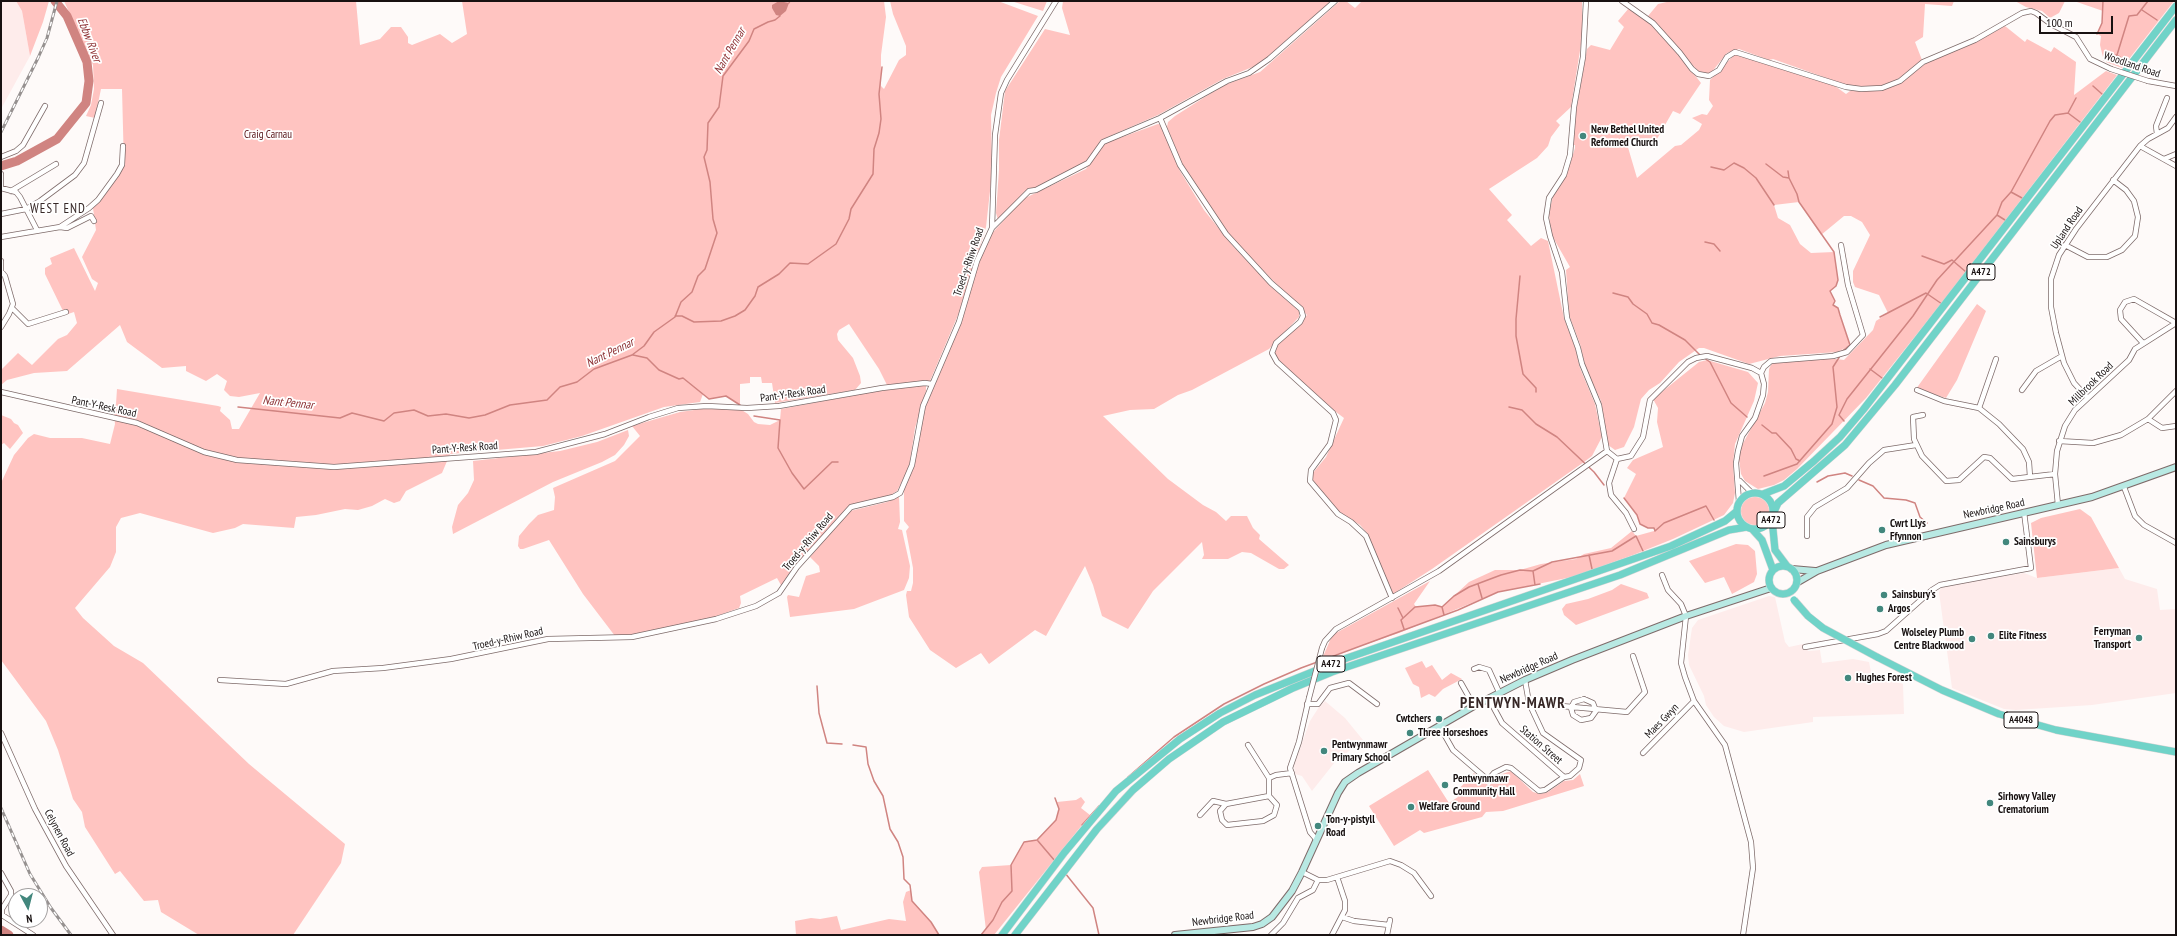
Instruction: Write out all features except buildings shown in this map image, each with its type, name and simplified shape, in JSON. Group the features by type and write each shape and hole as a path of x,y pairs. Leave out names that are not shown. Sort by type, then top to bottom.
{"main road":[{"name":"A472","path":"1752,493 1763,494 1784,486 1840,437 1863,410 2176,6"},
{"name":"A472","path":"1015,935 1097,829 1133,790 1169,759 1223,722 1293,688 1332,672 1620,575 1729,530 1765,526 1773,516 1778,503 1845,445 1895,385 2176,20"},
{"path":"1737,511 1739,502 1742,498 1752,493"},
{"name":"A472","path":"1763,494 1771,501 1773,516"},
{"name":"A472","path":"1002,935 1064,853 1116,791 1180,739 1220,713 1255,695 1347,658 1671,546 1724,521 1737,511 1738,518 1749,528"},
{"path":"1749,528 1762,540 1773,570 1769,578 1771,588 1778,593 1788,593 1794,589 1798,582 1797,575 1775,550 1773,516"},
{"path":"1773,570 1790,568"},
{"name":"A4048","path":"1788,593 1808,616 1823,628 1942,690 1998,714 2056,730 2176,752"}],"street":[{"name":"Troed-y-Rhiw Road","path":"220,680 286,684 333,671 383,668 451,660 548,638 632,637 703,623 756,606 783,590 797,568 851,507 893,497 900,493 912,465 920,419 932,384 959,322 977,261 992,228 995,135 1001,93 1007,80 1056,1"},
{"path":"992,228 1029,191 1036,190 1088,163 1102,142 1160,118 1227,81 1254,70 1269,59 1335,1"},
{"path":"1586,1 1583,57 1574,107 1570,155 1564,175 1549,198 1546,218 1550,236 1562,272 1567,318 1582,364 1599,405 1607,451 1617,459"},
{"name":"Woodland Road","path":"1622,1 1653,23 1698,74 1709,76 1714,74 1727,57 1735,52 1846,87 1861,89 1882,88 1900,80 1923,62 1975,40 2022,13 2036,13 2051,24 2076,37 2090,59 2111,69 2148,81 2176,86"},
{"path":"2157,134 2156,126 2167,98"},
{"path":"1,214 26,209 75,175 84,163 101,103"},
{"path":"1,157 16,151 23,145 45,106"},
{"name":"Upland Road","path":"2087,397 2074,383 2062,356 2052,307 2051,280 2059,255 2065,245 2113,180 2140,146 2168,128 2176,117"},
{"path":"1160,118 1180,165 1226,234 1271,283 1302,309 1303,316 1300,322 1276,343 1272,353 1277,362 1332,413 1336,420 1330,444 1311,470 1310,481 1338,514 1352,522 1366,536 1392,598"},
{"path":"1,236 60,227 98,200 122,165 123,146"},
{"path":"2140,146 2176,166"},
{"path":"2164,159 2176,154"},
{"path":"11,191 56,164"},
{"path":"2,176 1,188 16,192 37,230"},
{"path":"2065,245 2088,257 2106,257 2122,250 2135,236 2138,217 2134,200 2126,190 2113,180"},
{"path":"60,227 67,228 91,216 94,221"},
{"path":"1739,502 1739,480 1736,463 1740,444 1746,430 1755,418 1763,395 1764,384 1761,373 1764,367 1771,361 1834,356 1847,352 1863,334 1848,285 1842,246"},
{"path":"1,261 1,271 6,276 12,299 12,308 1,328"},
{"path":"2144,342 2121,319 2120,310 2125,302 2134,299 2176,323"},
{"path":"12,308 28,324 66,312"},
{"name":"Millbrook Road","path":"2058,505 2055,474 2059,441 2065,426 2075,410 2087,397 2129,360 2134,349 2176,323"},
{"path":"1617,459 1630,456 1637,448 1646,428 1650,400 1688,362 1696,358 1707,356 1752,368 1761,373"},
{"path":"2022,390 2036,371 2062,356"},
{"path":"1979,408 1996,359"},
{"name":"Pant-Y-Resk Road","path":"1,392 138,423 204,452 237,460 334,467 536,452 605,434 648,417 678,408 708,406 748,408 778,406 882,388 925,383 932,384"},
{"path":"1917,390 1944,401 1979,408 2000,424 2023,449 2029,462 2030,477"},
{"path":"2059,441 2093,443 2121,435 2148,419 2176,390"},
{"path":"1923,415 1913,416 1914,439 1916,445 1922,456 1946,481 1959,480 1984,457 1990,458 2012,479 2055,474"},
{"path":"2148,419 2162,428 2176,426"},
{"path":"1807,536 1807,517 1815,507 1847,488 1869,463 1884,450 1916,445"},
{"path":"1316,840 1310,832 1290,768 1325,641 1336,629 1420,583 1469,551 1520,511 1607,451"},
{"path":"1617,459 1609,483 1610,495 1626,513 1634,528"},
{"name":"Newbridge Road","path":"1798,582 1817,571 1899,541 2058,505 2124,487 2176,468"},
{"path":"1739,480 1746,489 1752,493"},
{"path":"2124,487 2128,502 2140,520 2176,543"},
{"path":"1805,647 1878,634 1886,631 1932,590 1940,585 2031,568 2024,512"},
{"name":"Newbridge Road","path":"1790,568 1817,571"},
{"path":"1662,575 1668,590 1681,604 1686,616 1681,663 1694,700 1725,744 1751,842 1753,868 1743,935"},
{"name":"Newbridge Road","path":"1175,935 1253,927 1262,924 1272,917 1280,908 1302,872 1338,793 1345,782 1358,773 1499,692 1525,680 1572,660 1686,616 1771,588"},
{"path":"1529,702 1571,708 1627,712 1645,692 1633,656"},
{"path":"1474,669 1479,667 1489,670 1499,692"},
{"name":"Station Street","path":"1488,699 1502,723 1564,777 1570,776 1579,768 1581,760 1543,733 1529,702 1525,680"},
{"path":"1461,682 1474,706"},
{"path":"1308,701 1318,704 1330,688 1349,683 1377,704"},
{"path":"1584,699 1593,704 1596,710 1591,718 1581,720 1573,715 1571,708 1574,702 1584,699"},
{"name":"Maes Gwyn","path":"1643,754 1694,700"},
{"path":"1440,727 1453,750 1488,780 1494,773 1506,767 1510,768 1539,791 1545,790 1564,777"},
{"name":"Celynen Road","path":"1,732 36,809 66,866 113,935"},
{"path":"1226,804 1220,811 1222,820 1227,824 1263,821 1274,815 1276,805 1269,796 1269,778 1248,745"},
{"path":"1269,778 1276,775 1292,773"},
{"path":"1200,815 1213,801 1226,804 1269,796"},
{"path":"1302,872 1318,880 1327,880 1390,861 1401,865 1414,873 1431,896"},
{"path":"1,873 11,891 11,895 2,909 2,915 33,935"},
{"path":"1332,935 1345,910 1337,877"},
{"path":"1271,935 1283,923 1298,898 1313,890 1318,880"},
{"path":"1342,917 1354,921 1389,925"},
{"path":"1387,935 1390,920"}],"shaded area":[{"path":"1,1 16,1 22,11 30,56 1,109"},
{"path":"779,1 789,3 786,11 780,16 776,15 772,8 772,5"},
{"path":"2119,568 2125,579 2157,589 2160,610 2176,609 2176,693 2092,705 2016,710 2004,709 1952,688 1939,592 1941,588 1967,582 2024,573 2037,578"},
{"path":"1769,596 1775,597 1785,642 1789,647 1803,644 1808,651 1820,650 1822,663 1853,659 1869,662 1871,672 1903,684 1904,714 1813,717 1813,722 1744,732 1724,726 1714,717 1706,705 1704,696 1689,665 1688,655 1692,628 1698,620"},
{"name":"Pentwynmawr Primary School","path":"1325,701 1345,718 1363,740 1335,762 1312,791 1302,776 1295,774 1294,765 1310,721"}],"green space":[{"path":"16,1 49,1 30,56 22,11"},
{"name":"Craig Carnau","path":"64,1 356,1 360,45 380,39 391,27 401,27 408,37 408,43 412,45 440,34 452,43 467,34 462,1 884,1 886,17 881,55 881,86 884,89 899,60 906,55 906,46 893,14 890,1 998,1 1038,16 1001,77 996,93 991,115 992,173 986,227 961,308 930,381 887,385 879,369 849,324 839,330 837,334 838,340 853,358 860,376 861,383 855,390 775,403 772,383 762,383 761,377 750,377 750,383 740,384 740,405 726,396 709,399 703,394 700,402 664,407 582,436 543,446 450,454 442,473 406,491 400,501 394,503 385,499 372,506 358,510 345,509 316,515 296,517 294,528 243,524 235,528 213,533 140,513 121,518 116,527 116,552 110,567 75,608 83,618 114,646 143,663 249,764 345,844 341,863 293,935 199,935 161,912 158,900 144,901 120,871 115,874 85,827 82,812 73,799 58,750 46,721 1,660 1,483 14,455 28,438 34,434 50,438 82,438 110,444 115,424 113,408 116,404 117,389 218,406 221,407 220,411 230,420 232,429 239,429 260,393 239,397 230,396 224,390 227,381 217,374 206,381 186,371 186,366 162,368 127,342 120,325 67,371 34,373 7,380 1,385 1,370 18,353 32,365 58,339 67,335 77,323 74,312 68,314 66,310 63,311 45,274 45,268 52,264 50,258 74,248 95,291 98,283 92,279 82,257 96,230 93,208 124,167 122,89 101,89 95,118 86,116 91,105 94,89 93,65"},
{"path":"1011,1 1047,1 1043,11"},
{"path":"1063,1 1331,1 1260,64 1223,79 1158,115 1101,140 1086,163 1036,188 1025,191 998,220 996,213 999,170 999,140 1005,91 1045,29 1070,35 1062,8"},
{"path":"1340,1 1346,1 1355,8 1361,2 1358,1 1582,1 1582,38 1571,107 1556,121 1560,125 1551,137 1548,146 1537,158 1489,189 1512,215 1507,220 1531,246 1541,238 1548,241 1564,318 1575,347 1580,368 1595,404 1602,437 1592,456 1432,569 1393,594 1367,533 1360,525 1339,512 1312,479 1312,474 1326,457 1344,418 1320,400 1278,360 1274,353 1275,348 1307,315 1227,234 1181,162 1167,127 1168,122 1175,116 1208,95 1227,84 1260,72"},
{"path":"1671,1 1954,1 1952,6 1925,4 1923,37 1915,42 1922,60 1903,76 1892,82 1873,88 1846,85 1773,59 1769,60 1739,49 1727,53 1711,73 1706,74 1698,71 1648,16 1658,4"},
{"path":"2015,1 2065,1 2059,13 2050,18 2042,11 2026,7"},
{"path":"2074,1 2174,1 2122,68 2106,62 2108,55 2103,57 2100,45 2101,36 2097,34 2102,23 2103,11"},
{"path":"1629,8 1650,23 1680,56 1701,83 1680,114 1673,111 1657,139 1634,140 1627,144 1637,178 1675,146 1681,145 1699,130 1702,124 1692,118 1702,114 1707,115 1713,106 1709,100 1710,80 1735,54 1806,75 1835,86 1846,94 1850,91 1885,89 1899,84 1929,61 1970,45 2005,26 2025,42 2027,39 2051,52 2054,47 2076,62 2074,95 2106,71 2117,75 1944,300 1866,398 1797,469 1784,480 1774,485 1758,489 1745,481 1741,474 1739,459 1741,447 1765,403 1768,392 1769,369 1775,362 1828,358 1844,360 1873,330 1876,321 1888,313 1879,295 1855,287 1853,282 1853,271 1870,235 1862,222 1851,216 1844,216 1821,235 1799,202 1774,205 1778,218 1790,225 1800,244 1811,253 1834,252 1838,280 1836,286 1830,291 1835,301 1833,305 1838,308 1850,345 1838,352 1780,356 1749,364 1704,348 1699,348 1679,362 1660,383 1649,390 1641,399 1634,427 1624,447 1615,450 1608,445 1601,401 1586,369 1580,344 1569,315 1566,270 1570,267 1551,234 1549,213 1553,196 1567,173 1575,148 1575,145 1573,145 1576,111 1587,49 1591,45 1610,50 1624,27 1618,21"},
{"path":"1158,124 1161,125 1180,171 1204,210 1233,246 1274,289 1299,311 1299,317 1269,349 1192,390 1178,395 1154,409 1130,410 1103,416 1168,479 1203,505 1216,512 1226,521 1231,516 1247,516 1253,528 1260,535 1259,539 1289,565 1284,569 1279,569 1251,553 1242,552 1228,559 1202,559 1204,555 1202,542 1153,591 1128,629 1102,616 1093,585 1085,566 1046,636 1035,630 989,664 981,653 956,668 930,650 909,617 906,595 907,591 911,591 913,583 913,568 906,531 909,527 904,521 904,489 926,405 986,240 1023,199 1086,169 1103,144"},
{"path":"1977,304 1986,311 1957,380 1946,398 1916,389"},
{"path":"1707,360 1748,372 1758,383 1754,401 1735,444 1733,464 1735,493 1733,503 1724,515 1673,539 1572,577 1498,592 1399,633 1322,659 1331,638 1336,633 1430,581 1414,604 1416,607 1435,605 1442,607 1469,582 1495,570 1520,570 1541,564 1576,559 1584,554 1611,548 1632,531 1636,536 1654,531 1654,528 1648,528 1640,524 1637,515 1624,498 1636,474 1627,468 1633,460 1663,447 1657,422 1658,408 1653,399 1699,362"},
{"path":"926,385 926,391 915,428 909,468 897,491 891,495 850,505 802,558 782,587 777,578 740,596 741,603 739,608 714,617 637,634 615,636 583,594 549,540 523,549 520,549 518,546 519,536 538,515 554,510 555,497 553,488 615,461 640,436 632,426 680,412 701,409 740,409 748,414 754,422 758,424 770,425 780,420 781,409 871,392"},
{"path":"1,415 11,419 18,425 23,433 10,449 4,443 1,445"},
{"path":"628,430 629,436 624,445 615,455 602,462 553,482 453,534 452,527 458,505 468,493 474,480 473,461 560,451 597,442"},
{"path":"899,496 900,522 898,529 902,530 910,566 909,578 904,590 854,609 790,617 788,595 799,597 806,576 820,572 819,566 810,557 840,521 850,511 887,502"},
{"path":"1755,497 1765,501 1769,511 1765,521 1755,525 1745,521 1741,511 1745,501"},
{"path":"2080,509 2091,517 2119,568 2037,578 2031,523 2041,518"},
{"path":"1736,544 1748,545 1755,551 1757,574 1754,582 1732,594 1724,577 1705,583 1689,561"},
{"path":"1621,584 1647,593 1649,598 1576,625 1564,615 1562,609 1566,604 1588,599 1612,590"},
{"path":"1422,661 1426,668 1432,665 1442,680 1451,673 1462,679 1443,689 1435,697 1429,694 1421,698 1419,687 1413,684 1405,668"},
{"path":"1428,770 1449,803 1458,797 1456,792 1474,773 1489,786 1499,775 1511,771 1533,792 1540,794 1548,792 1564,781 1573,780 1580,774 1584,786 1503,811 1486,812 1482,817 1424,833 1420,830 1394,846 1369,806"},
{"path":"1081,797 1085,802 1081,808 1090,815 994,935 981,935 986,930 979,872 982,867 1011,865 1024,842 1037,840 1056,820 1059,809 1057,802 1076,800"},
{"path":"911,890 912,901 931,922 939,935 796,935 795,921 811,918 820,919 837,916 841,930 889,919 906,921 903,902 906,892"}],"waterway":[{"name":"Ebbw River","path":"1,166 17,161 57,139 86,103 89,81 87,62 67,16 55,1"},
{"path":"2097,34 2102,23 2103,1"},
{"path":"2104,60 2111,56 2117,55 2129,16 2137,15 2148,1"},
{"path":"2142,10 2157,20"},
{"name":"Nant Pennar","path":"238,407 340,418 352,413 384,421 394,413 414,410 428,416 446,414 469,418 485,415 510,405 547,400 560,387 577,382 594,369 632,355 644,346 654,332 675,317 681,302 692,292 698,276 705,269 717,233 713,219 710,182 704,157 707,150 708,123 719,107 723,76 749,41 754,29 775,20 780,16"},
{"path":"2117,55 2126,61"},
{"path":"675,316 682,316 694,322 721,321 735,316 745,310 755,296 758,287 779,274 790,263 808,264 836,244 849,219 851,209 873,174 874,149 879,133 881,119 879,94 882,67"},
{"path":"2093,86 2102,94"},
{"path":"1844,421 1839,415 1847,399 1913,316 1937,280 1997,215 2002,202 2011,192 2050,121 2055,115 2068,113 2076,98"},
{"path":"2068,113 2080,122"},
{"path":"1711,167 1724,170 1734,163 1744,168 1756,178 1774,205"},
{"path":"1766,164 1783,177 1789,178 1797,194 1799,202 1834,252 1838,280 1836,286 1830,291 1835,301 1833,305 1838,308 1850,345 1841,352"},
{"path":"1788,171 1789,178"},
{"path":"2011,192 2022,198"},
{"path":"1997,215 2005,220"},
{"path":"1705,242 1714,244 1720,251"},
{"path":"1922,256 1944,264 1952,260 1966,272"},
{"path":"1520,276 1516,336 1523,374 1536,388 1536,392"},
{"path":"1613,293 1628,297 1633,304 1647,314 1652,323 1659,325 1685,340 1701,356"},
{"path":"1880,317 1926,293 1942,304"},
{"path":"633,355 647,358 659,370 679,379 683,378 709,399 726,396 740,405"},
{"path":"1764,476 1797,464 1832,424 1837,407 1833,367 1840,356"},
{"path":"1704,358 1710,362 1731,403 1747,417"},
{"path":"1870,369 1882,378"},
{"path":"1509,407 1522,410 1536,424 1557,437 1594,472 1604,485"},
{"path":"754,416 780,420 778,448 792,473 804,489 832,462 838,462"},
{"path":"1762,425 1772,433 1776,433 1791,449 1796,459 1800,461"},
{"path":"1817,482 1828,476 1845,473 1852,476"},
{"path":"1859,480 1873,486 1884,498 1906,500 1915,503 1920,517 1927,523"},
{"path":"1624,498 1637,515 1640,524 1648,528 1654,528 1655,531 1664,523 1706,506 1714,520"},
{"path":"1404,629 1401,620 1415,607 1435,605 1442,607 1454,596 1469,587 1501,575 1520,570 1533,571 1552,562 1612,551 1636,536 1643,551"},
{"path":"1589,555 1592,569"},
{"path":"1533,571 1535,585"},
{"path":"1478,584 1482,598"},
{"path":"1128,777 1174,737 1224,704 1264,684 1301,668 1458,610 1498,592 1540,584"},
{"path":"1442,607 1444,615"},
{"path":"1398,608 1403,618"},
{"path":"817,686 819,713 827,743 842,744"},
{"path":"853,745 866,747 868,764 874,781 883,796 890,829 898,842 903,857 904,879 910,885 912,901 931,922 939,935"},
{"path":"981,935 993,920 1002,902 1012,891 1011,865 1024,842 1037,840 1056,820 1059,809 1055,798"},
{"path":"1082,825 1099,806"},
{"path":"1038,841 1055,861"},
{"path":"1065,873 1093,908 1099,935"},
{"name":"Ebbw River","path":"1,930 9,935"}],"railway":[{"path":"1,132 47,38 57,1"},
{"path":"1,808 30,874 51,908 71,935"}],"place":[{"name":"New Bethel United Reformed Church","path":"1583,136"},
{"name":"Cwrt Llys Ffynnon","path":"1882,530"},
{"name":"Sainsburys","path":"2006,542"},
{"name":"Sainsbury's","path":"1884,595"},
{"name":"Argos","path":"1880,609"},
{"name":"Elite Fitness","path":"1991,636"},
{"name":"Ferryman Transport","path":"2139,638"},
{"name":"Wolseley Plumb Centre Blackwood","path":"1972,639"},
{"name":"Hughes Forest","path":"1848,678"},
{"name":"Cwtchers","path":"1439,719"},
{"name":"Three Horseshoes","path":"1410,733"},
{"name":"Pentwynmawr Primary School","path":"1324,751"},
{"name":"Pentwynmawr Community Hall","path":"1445,785"},
{"name":"Sirhowy Valley Crematorium","path":"1990,803"},
{"name":"Welfare Ground","path":"1411,807"},
{"name":"Ton-y-pistyll Road","path":"1318,826"}],"district":[{"name":"WEST END","path":"58,209"},
{"name":"PENTWYN-MAWR","path":"1513,704"}]}
